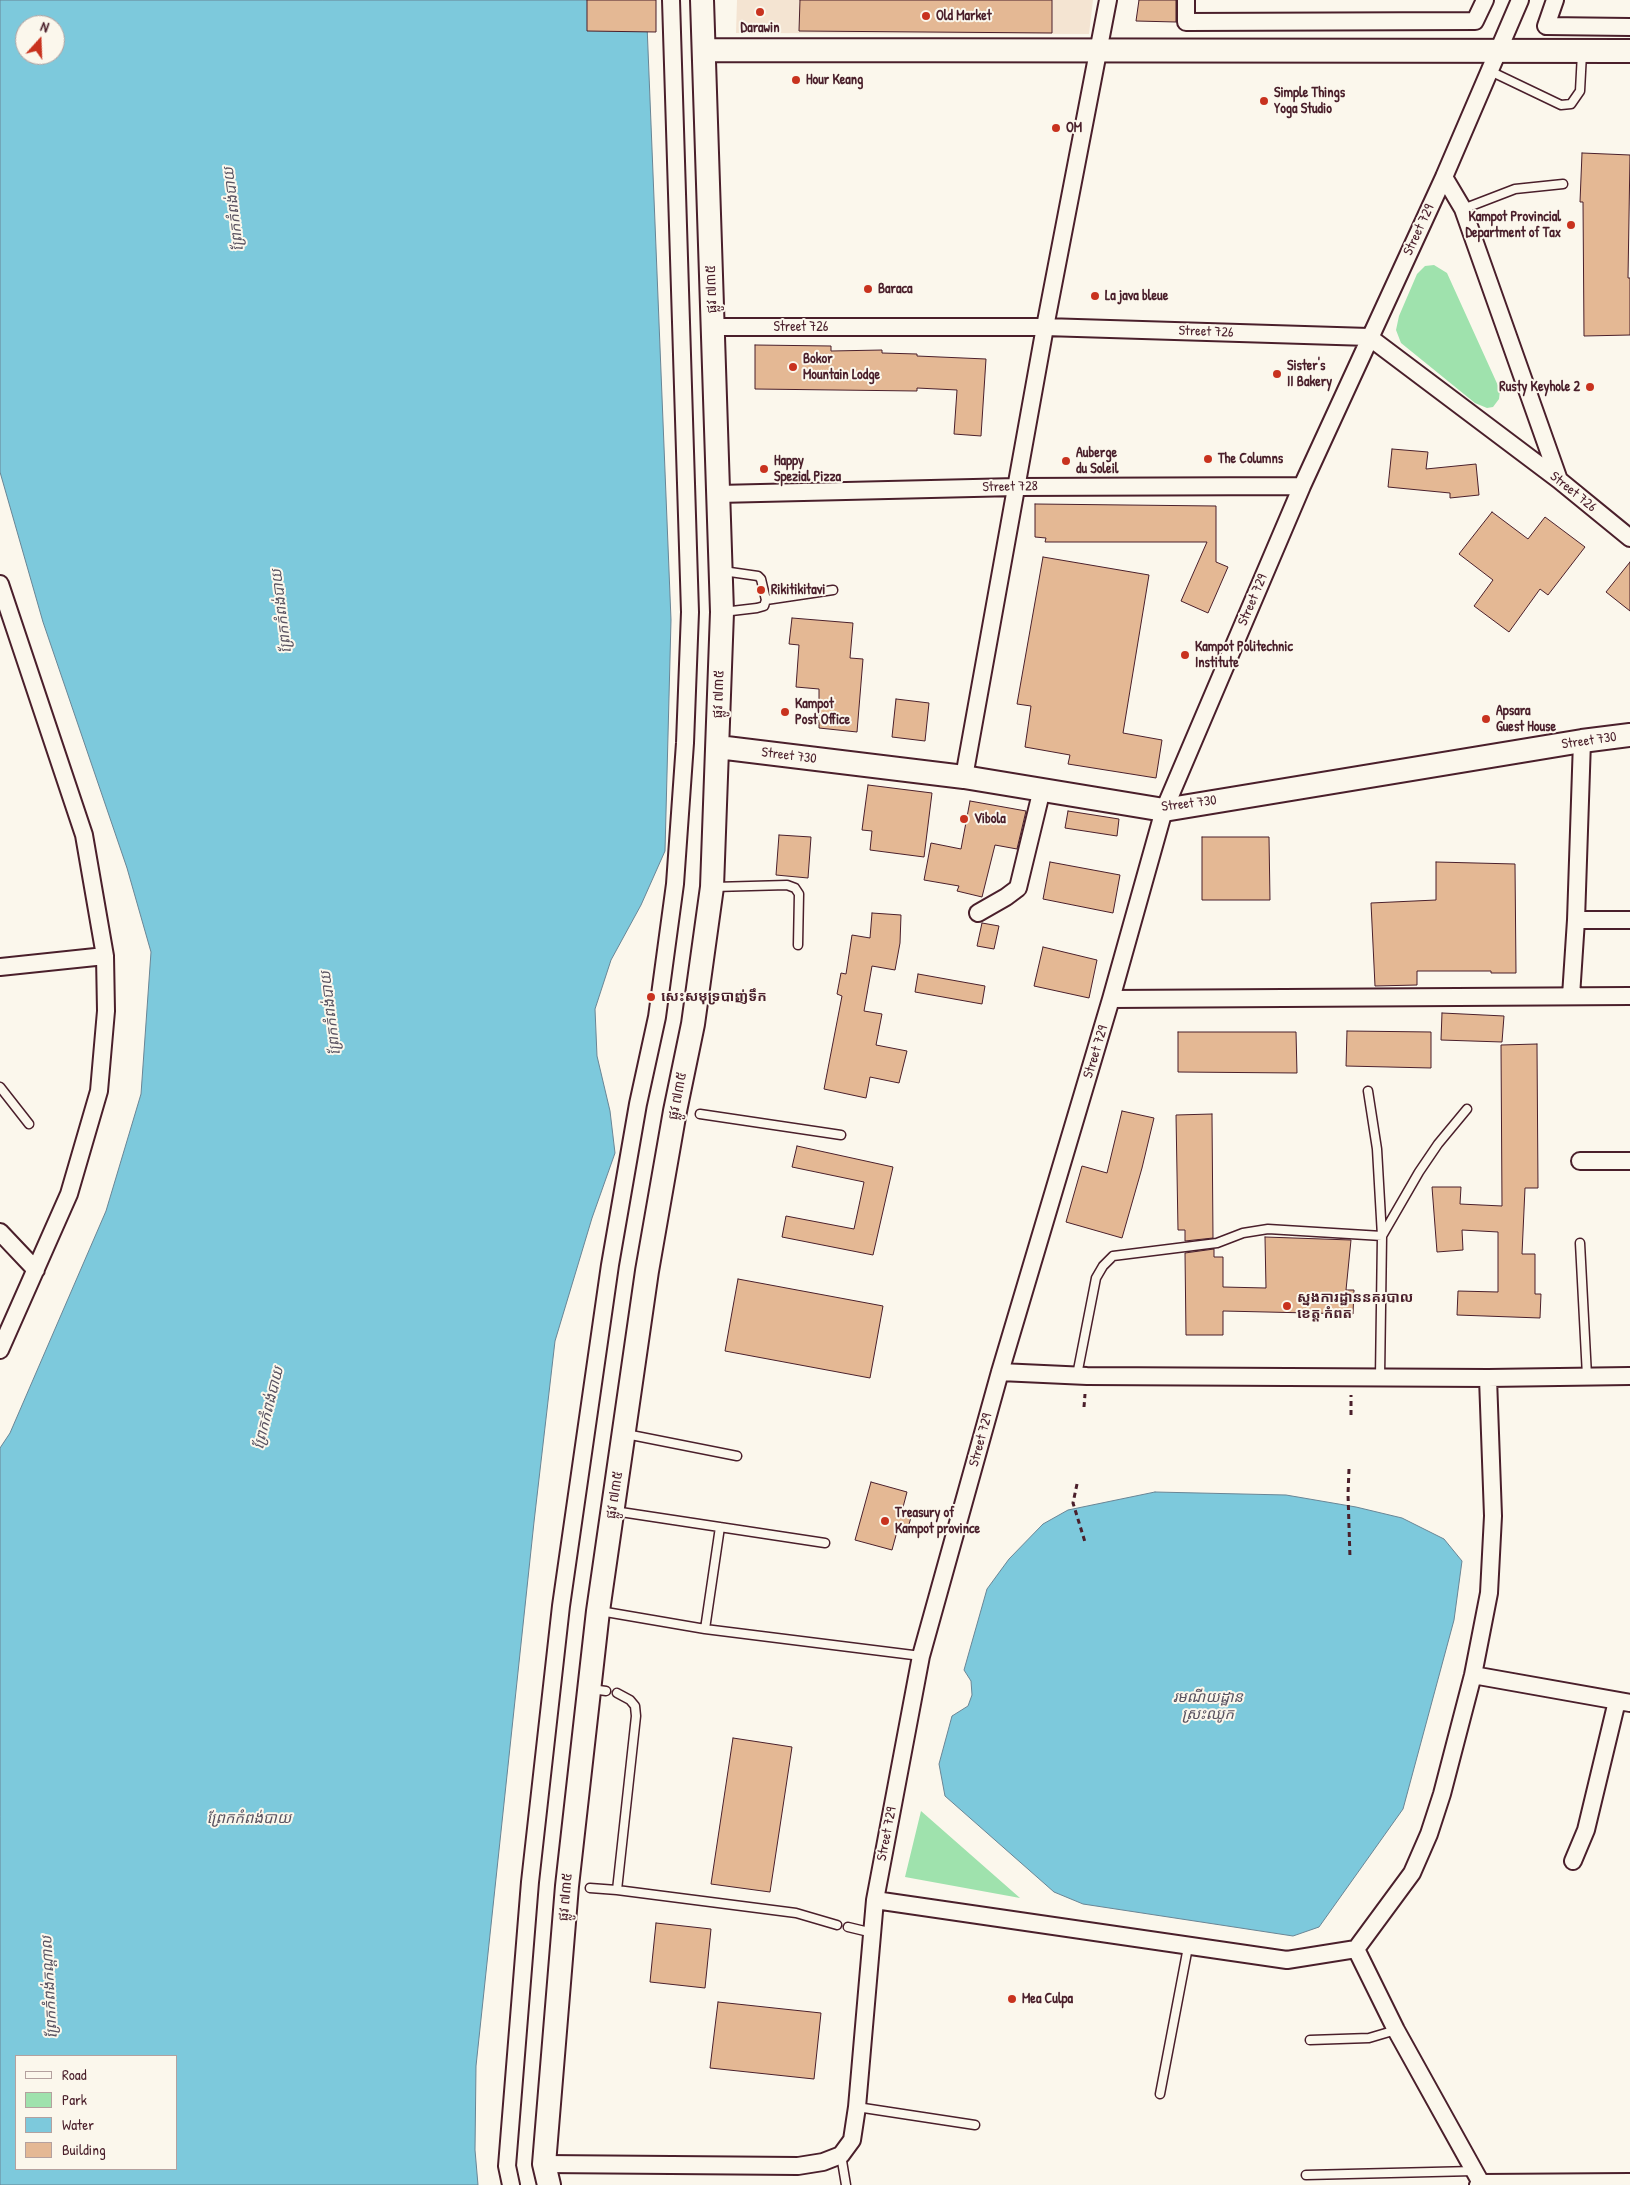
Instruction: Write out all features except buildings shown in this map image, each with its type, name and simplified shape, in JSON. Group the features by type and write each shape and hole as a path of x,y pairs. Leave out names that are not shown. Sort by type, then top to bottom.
{"street":[{"path":"511,2185 507,2166 530,1882 561,1606 610,1265 638,1104 657,1017 677,865 690,612 671,0"},
{"name":"ផ្លូវ ៧៣៥","path":"546,2174 573,1886 598,1690 598,1611 646,1271 680,1112 712,887 722,612 702,0"},
{"path":"964,777 1045,327 1108,0"},
{"path":"1186,0 1186,22 1475,21 1485,0"},
{"name":"Street 729","path":"841,2155 852,2140 857,2107 875,1900 921,1656 1000,1372 1112,999 1164,810 1302,486 1444,177 1520,0"},
{"path":"1555,0 1546,26 1630,27"},
{"path":"704,50 1099,50 1494,61 1582,51 1630,51"},
{"path":"1444,177 1463,209 1559,480"},
{"name":"Street 726","path":"713,327 1045,327 1369,337 1559,480 1630,538"},
{"name":"Street 728","path":"718,494 1016,487 1302,486"},
{"path":"0,584 84,836 105,956 106,1011 99,1091 69,1194 0,1350"},
{"name":"Street 730","path":"718,747 964,777 1164,810 1582,741 1630,735"},
{"path":"1571,996 1576,920 1582,741"},
{"path":"978,913 1006,898 1018,888 1042,789"},
{"path":"1576,920 1630,920"},
{"path":"0,967 105,956"},
{"path":"1112,999 1630,996"},
{"path":"1580,1161 1630,1161"},
{"path":"0,1232 36,1270"},
{"path":"1000,1372 1077,1375 1488,1378 1630,1376"},
{"path":"875,1900 1188,1947 1288,1960 1356,1949 1412,1873 1429,1834 1442,1794 1473,1675 1489,1593 1493,1516 1488,1378"},
{"path":"1473,1675 1624,1702 1586,1830 1573,1860"},
{"path":"1356,1949 1396,2030 1479,2181 1630,2182"},
{"path":"546,2174 798,2166 823,2162 841,2155"}],"lane":[{"path":"1494,61 1561,105 1571,104 1580,91 1582,51"},
{"path":"1463,209 1515,188 1563,184"},
{"path":"721,571 758,576 761,579 766,600 764,606 757,608 722,612"},
{"path":"766,600 833,590"},
{"path":"712,887 787,885 795,888 799,894 798,945"},
{"path":"0,1087 29,1124"},
{"path":"1368,1091 1377,1149 1382,1236 1380,1377"},
{"path":"1382,1236 1419,1172 1438,1144 1467,1109"},
{"path":"700,1114 841,1135"},
{"path":"1077,1375 1096,1278 1103,1266 1113,1256 1217,1243 1243,1233 1268,1228 1382,1236"},
{"path":"1580,1243 1587,1376"},
{"path":"624,1434 736,1456"},
{"path":"612,1511 825,1543"},
{"path":"705,1629 720,1527"},
{"path":"598,1611 705,1629 921,1656"},
{"path":"617,1693 630,1700 635,1706 636,1716 617,1890"},
{"path":"590,1888 796,1913 837,1925"},
{"path":"848,1927 873,1933"},
{"path":"1160,2094 1188,1947"},
{"path":"1310,2040 1369,2038 1396,2030"},
{"path":"857,2107 975,2125"},
{"path":"841,2155 846,2185"},
{"path":"1306,2175 1479,2181"}],"path":[{"path":"1349,1469 1350,1558"},
{"path":"1078,1484 1073,1503 1085,1542"}],"shaded area":[{"name":"Old Market","path":"737,0 1093,0 1089,34 736,33"}],"green space":[{"path":"1434,265 1447,273 1500,390 1499,399 1493,407 1487,408 1475,403 1401,343 1396,330 1399,316 1417,274 1425,266"},
{"path":"921,1811 1020,1898 905,1877"}],"water":[{"path":"0,0 646,0 671,620 665,851 641,905 611,960 595,1009 597,1056 610,1111 615,1153 592,1218 555,1341 476,2066 475,2150 478,2185 0,2185 0,1448 10,1433 106,1211 141,1094 151,952 127,868 43,622 0,472"},
{"name":"រមណីយដ្ឋាន ស្រះឈូក","path":"1155,1492 1286,1495 1356,1507 1402,1518 1444,1539 1462,1561 1454,1620 1403,1809 1319,1927 1293,1936 1083,1904 1054,1892 945,1796 939,1764 952,1716 968,1706 972,1695 971,1681 964,1670 987,1589 1009,1559 1043,1524 1068,1510"}],"place":[{"name":"Darawin","path":"760,12"},
{"name":"Old Market","path":"926,16"},
{"name":"Hour Keang","path":"796,80"},
{"name":"Simple Things Yoga Studio","path":"1264,101"},
{"name":"OM","path":"1056,128"},
{"name":"Kampot Provincial Department of Tax","path":"1571,225"},
{"name":"Baraca","path":"868,289"},
{"name":"La java bleue","path":"1095,296"},
{"name":"Bokor Mountain Lodge","path":"793,367"},
{"name":"Sister's II Bakery","path":"1277,374"},
{"name":"Rusty Keyhole 2","path":"1590,387"},
{"name":"The Columns","path":"1208,459"},
{"name":"Auberge du Soleil","path":"1066,461"},
{"name":"Happy Spezial Pizza","path":"764,469"},
{"name":"Rikitikitavi","path":"761,590"},
{"name":"Kampot Politechnic Institute","path":"1185,655"},
{"name":"Kampot Post Office","path":"785,712"},
{"name":"Apsara Guest House","path":"1486,719"},
{"name":"Vibola","path":"964,819"},
{"name":"សេះសមុទ្របាញ់ទឹក","path":"651,997"},
{"name":"ស្នងការដ្ឋាននគរបាល ខេត្ត កំពត","path":"1287,1306"},
{"name":"Treasury of Kampot province","path":"885,1521"},
{"name":"Mea Culpa","path":"1012,1999"}],"water label":[{"name":"ព្រែកកំពង់បាយ","path":"234,209"},
{"name":"ព្រែកកំពង់បាយ","path":"282,611"},
{"name":"ព្រែកកំពង់បាយ","path":"331,1013"},
{"name":"ព្រែកកំពង់បាយ","path":"269,1408"},
{"name":"ព្រែកកំពង់បាយ","path":"249,1819"},
{"name":"ព្រែកកំពង់កណ្តាល","path":"50,1987"}]}
